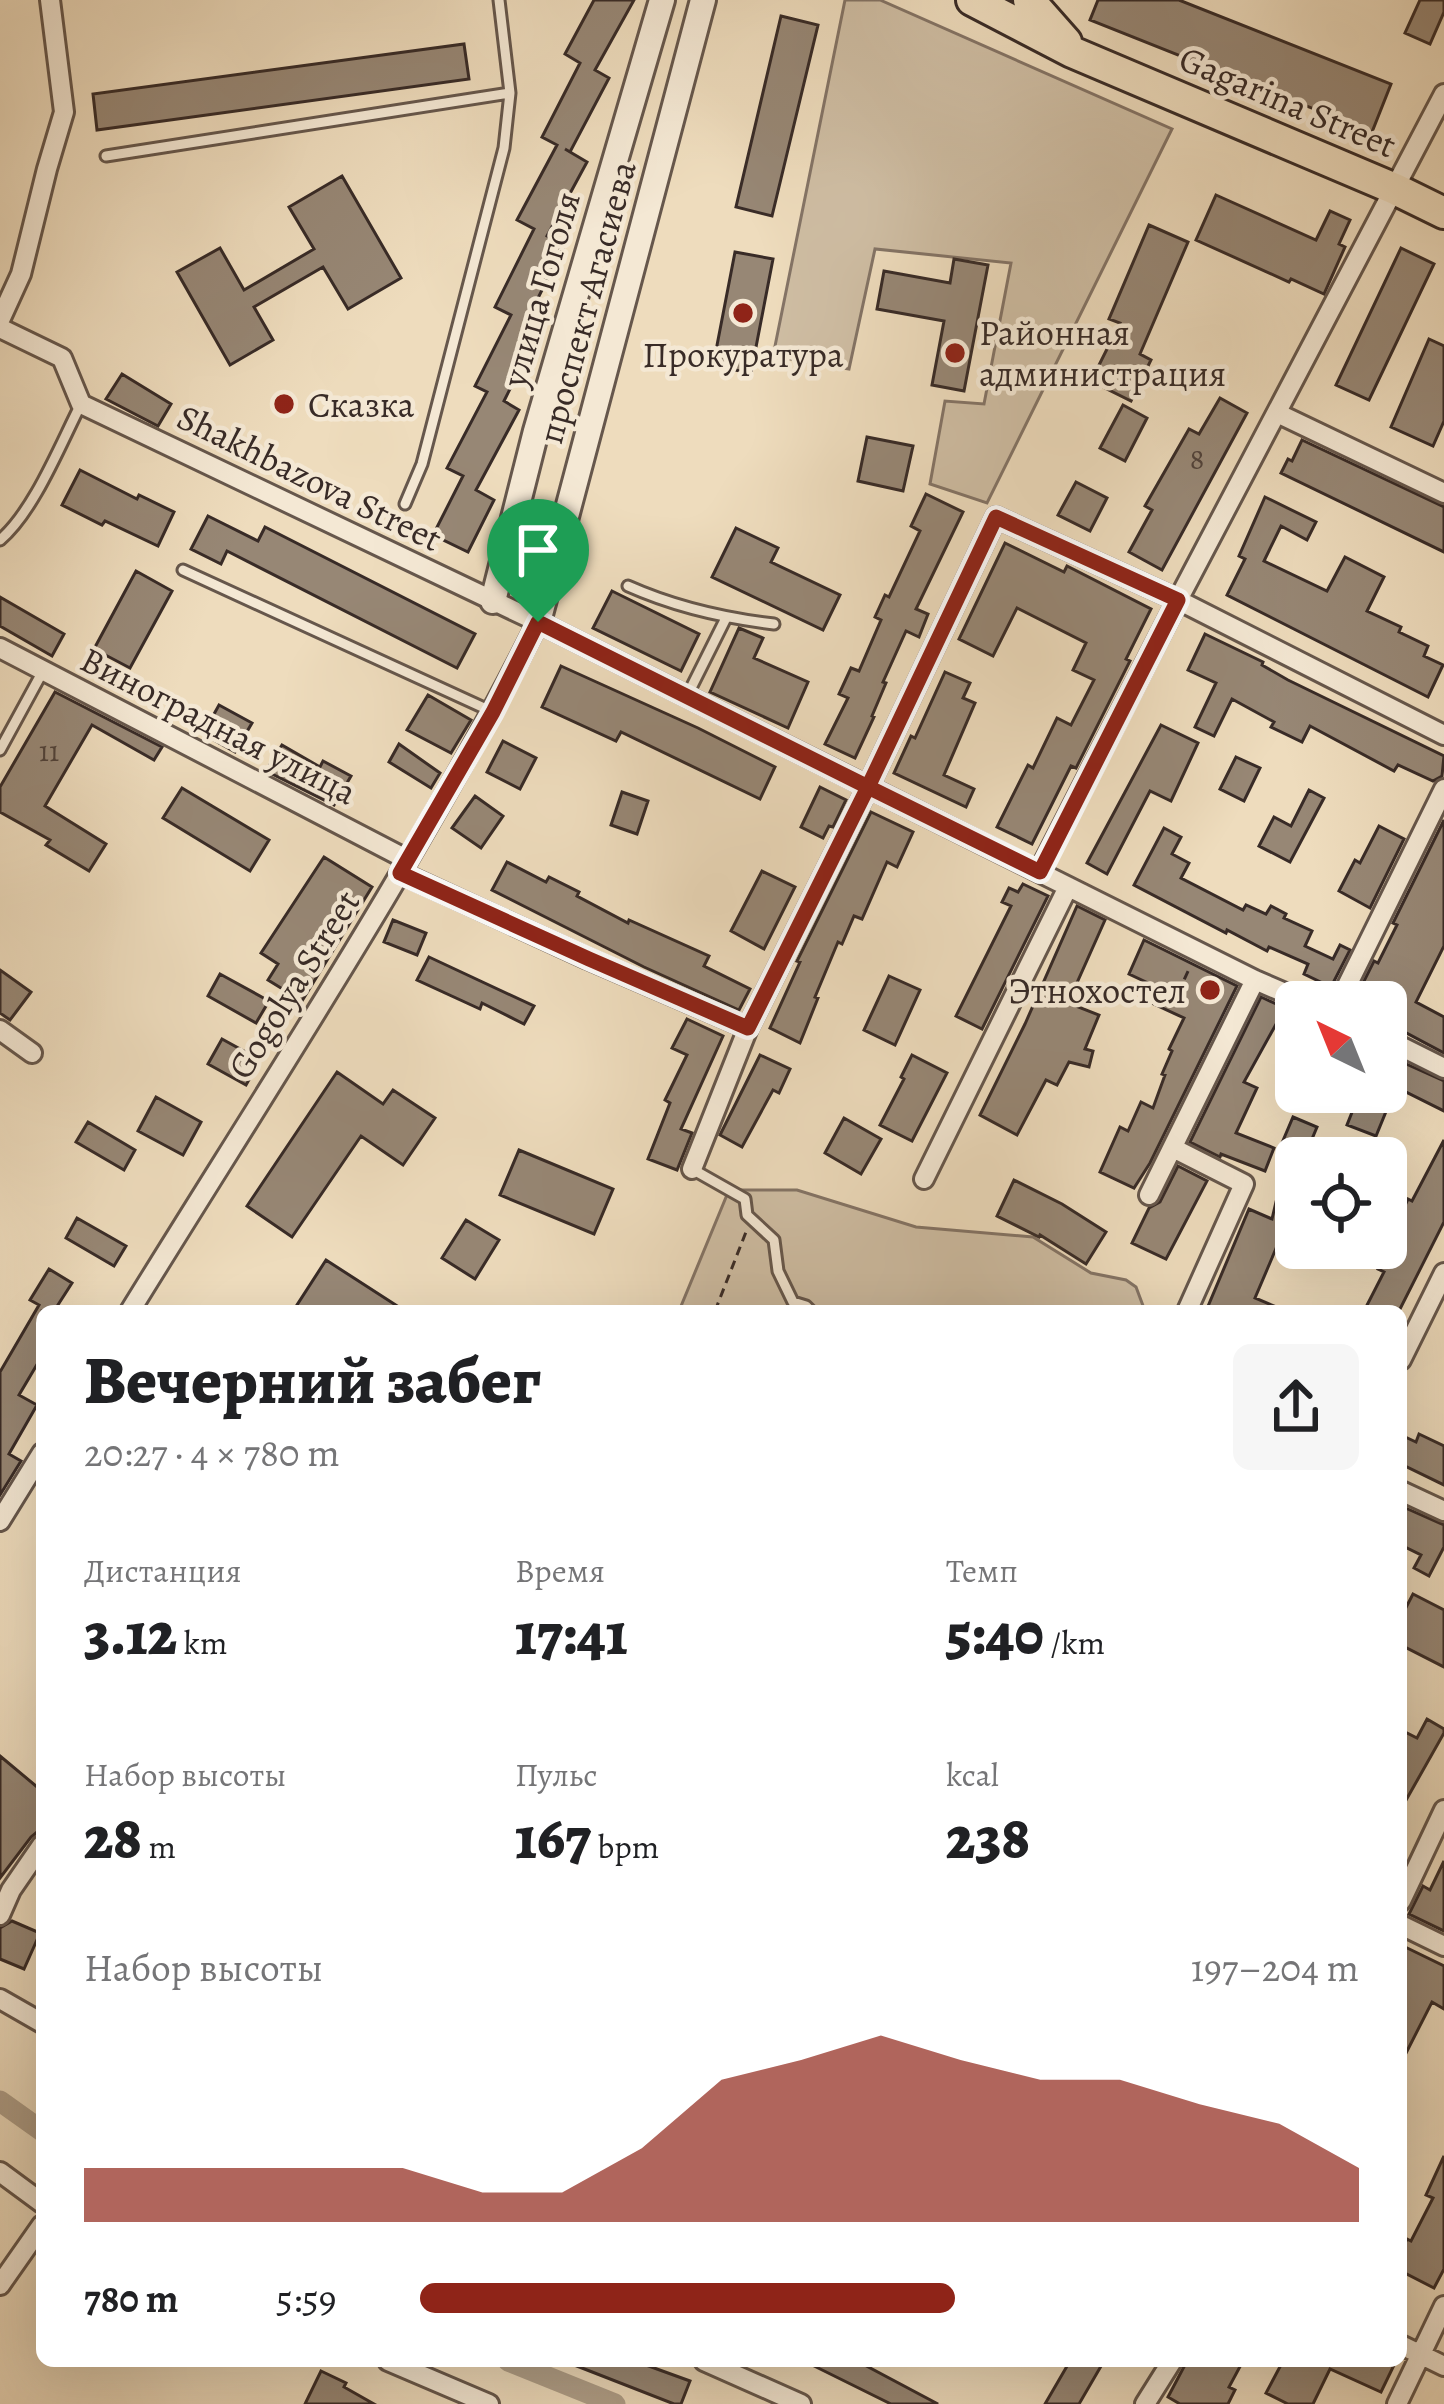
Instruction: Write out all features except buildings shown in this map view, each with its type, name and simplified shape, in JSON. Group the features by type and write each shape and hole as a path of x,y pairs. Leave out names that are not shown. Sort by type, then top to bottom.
{"main road":[{"name":"Gagarina Street","path":"972,0 1066,50 1396,188"},
{"name":"Gagarina Street","path":"1029,0 1070,46 1444,211"}],"street":[{"path":"50,0 64,112 21,274 0,324 62,358 81,404"},
{"name":"улица Гоголя","path":"493,601 542,409 662,0"},
{"name":"проспект Агасиева","path":"538,622 703,0"},
{"path":"1040,872 1444,94"},
{"name":"Shakhbazova Street","path":"81,404 538,622 1275,989"},
{"path":"1277,412 1444,493"},
{"path":"692,1169 748,1028 996,517 1178,600 1444,735"},
{"name":"Gogolya Street","path":"134,1305 404,867 493,712 538,622"},
{"name":"Виноградная улица","path":"0,648 404,867 589,959 748,1028"},
{"path":"1350,981 1444,790"},
{"path":"924,1179 1068,886"},
{"path":"1149,1196 1255,980"},
{"path":"0,1030 32,1053"},
{"path":"1407,1050 1444,1068"},
{"path":"1174,1148 1244,1184 1190,1305"},
{"path":"1407,1348 1444,1273"},
{"path":"0,1521 36,1464"},
{"path":"1407,1494 1444,1511"},
{"path":"1407,1888 1444,1810"},
{"path":"0,1915 36,1854"},
{"path":"1407,1928 1444,1946"},
{"path":"0,1999 36,2020"},
{"path":"0,2172 36,2199"},
{"path":"0,2285 36,2234"},
{"path":"1396,2404 1444,2306"},
{"path":"1407,2348 1444,2366"},
{"path":"402,2367 489,2404"},
{"path":"725,2367 801,2404"},
{"path":"1145,2404 1168,2367"}],"lane":[{"path":"405,503 422,464 504,148 510,93 499,0"},
{"path":"106,156 510,93"},
{"path":"0,540 28,505 81,404"},
{"path":"183,570 493,712"},
{"path":"628,586 726,618 774,624"},
{"path":"686,698 726,618"},
{"path":"0,750 43,671"},
{"path":"692,1169 745,1199 747,1215 774,1240 778,1270 793,1302 803,1305"}],"path":[{"path":"1178,993 1194,960"},
{"path":"717,1305 751,1219"}],"shaded area":[{"path":"845,0 880,0 1172,129 987,503 930,484 945,401 984,404 1011,263 875,249 849,369 773,356"},
{"path":"729,1190 797,1190 916,1227 1033,1237 1091,1273 1126,1280 1136,1287 1143,1305 681,1305"}],"waterway":[{"path":"0,2101 36,2127"},
{"path":"523,2367 615,2404"}],"place":[{"name":"Прокуратура","path":"743,313"},
{"name":"Районная администрация","path":"955,353"},
{"name":"Сказка","path":"284,404"},
{"name":"Этнохостел","path":"1210,990"}],"route":[{"path":"538,622 493,712 400,873 748,1028 868,787 1040,872 1178,600 996,517 868,787 538,622"}]}
